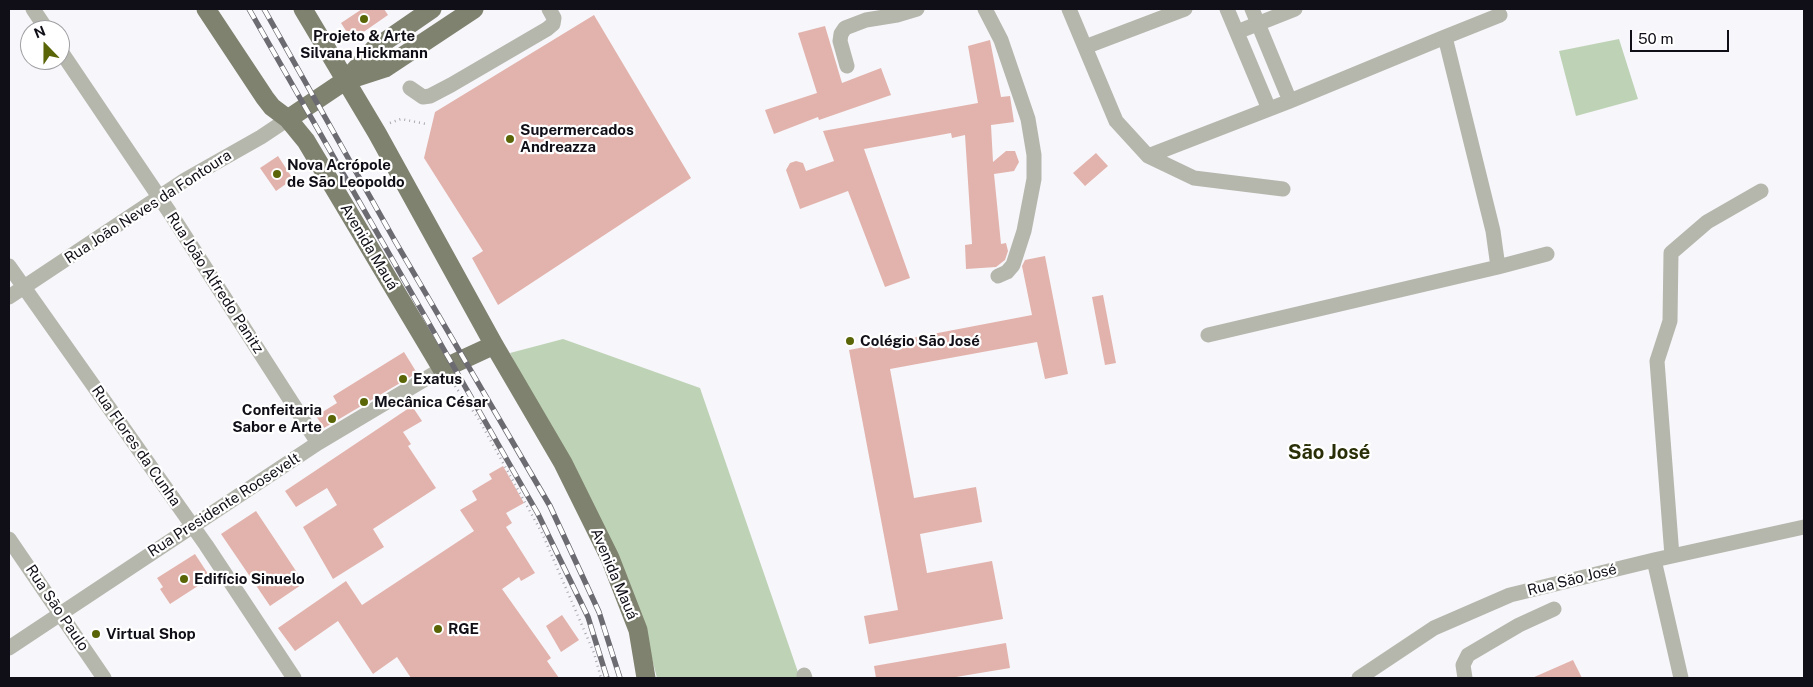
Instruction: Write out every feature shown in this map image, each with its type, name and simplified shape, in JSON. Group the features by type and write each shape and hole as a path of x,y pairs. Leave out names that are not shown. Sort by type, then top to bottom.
{"main road":[{"name":"Avenida Mauá","path":"206,9 265,98 272,107 288,119 306,140 442,369"},
{"name":"Avenida Mauá","path":"303,9 377,133 494,345 563,463 610,558 638,630 646,678"},
{"path":"288,119 346,80 374,50 432,9"},
{"path":"346,80 385,68 474,9"},
{"path":"442,369 494,345"}],"street":[{"path":"32,9 40,20"},
{"path":"410,88 423,97 430,96 451,85 547,29 553,24 554,18 549,9"},
{"path":"847,66 840,41 841,34 845,28 851,24 866,20 897,15 917,9"},
{"path":"985,9 1004,48 1028,119 1034,154 1034,179 1030,206 1021,240 1013,266 1007,272 998,276"},
{"path":"1069,9 1116,120 1148,156 1194,178 1283,189"},
{"path":"1085,47 1185,9"},
{"path":"1227,9 1269,109"},
{"path":"1252,9 1290,101"},
{"path":"1237,32 1295,9"},
{"path":"1148,156 1290,101 1444,36 1500,15"},
{"path":"1444,36 1493,231 1498,267"},
{"path":"1249,60 1270,52"},
{"name":"Rua João Alfredo Panitz","path":"70,65 160,197 318,443"},
{"name":"Rua João Neves da Fontoura","path":"9,297 185,180 288,119"},
{"path":"1672,556 1657,361 1670,322 1671,253 1707,222 1761,191"},
{"path":"1208,335 1547,254"},
{"name":"Rua Flores da Cunha","path":"9,266 193,526 294,678"},
{"name":"Rua Presidente Roosevelt","path":"9,648 318,443 442,369"},
{"name":"Rua São José","path":"1359,678 1375,673 1434,628 1510,595 1804,526"},
{"name":"Rua São Paulo","path":"9,539 104,678"},
{"path":"1654,560 1681,678"},
{"path":"1465,678 1463,665 1468,655 1519,626 1554,609"}],"path":[{"path":"377,133 389,124 401,119 426,124"},
{"path":"442,369 478,418 542,533 594,653 601,678"}],"green space":[{"path":"1619,39 1638,99 1576,116 1559,51"},
{"path":"563,339 700,388 800,678 657,678 645,632 600,530 510,353"}],"building":[{"path":"362,9 384,9 388,15 352,40 341,23"},
{"path":"594,15 691,178 498,305 472,258 483,251 424,158 435,112"},
{"path":"825,26 842,83 881,68 891,95 819,120 818,117 774,134 765,110 817,93 798,33"},
{"path":"990,40 1001,97 1010,96 1014,122 991,125 993,162 1006,151 1015,151 1019,162 1014,171 994,174 1001,244 1006,243 1008,251 1005,260 996,267 966,269 965,245 972,244 965,135 952,138 951,133 864,149 910,278 885,287 848,191 800,209 786,170 790,163 796,161 803,163 806,171 834,161 823,131 978,103 968,46"},
{"path":"1096,153 1108,166 1085,186 1073,173"},
{"name":"Nova Acrópole de São Leopoldo","path":"278,156 293,179 276,191 260,168"},
{"path":"1045,256 1068,374 1045,379 1037,342 890,369 914,498 976,487 982,522 920,534 927,573 992,561 1003,619 869,644 864,616 898,610 849,350 1032,315 1022,266 1025,260"},
{"path":"1103,295 1116,363 1105,365 1092,297"},
{"path":"404,352 417,373 324,428 316,416 337,403 333,396"},
{"path":"412,406 422,421 403,432 411,444 408,446 436,488 373,529 384,547 333,579 303,527 337,505 327,488 296,507 285,491"},
{"path":"503,466 524,503 506,513 512,523 506,527 535,573 521,581 519,577 502,589 551,658 547,661 559,678 411,678 397,657 373,674 338,621 295,651 278,628 346,581 362,605 474,531 460,510 477,500 472,491 492,479 489,474"},
{"path":"256,511 304,583 270,606 221,534"},
{"name":"Edifício Sinuelo","path":"195,554 212,580 202,587 201,584 170,604 160,589 163,587 157,578"},
{"path":"562,615 579,640 561,652 546,626"},
{"path":"1006,643 1010,668 950,678 876,678 874,666"},
{"path":"1573,660 1582,678 1532,678"}],"railway":[{"path":"249,9 538,514 588,617 607,678"},
{"path":"264,9 395,241 550,506 599,612 620,678"}],"place":[{"name":"Projeto & Arte Silvana Hickmann","path":"364,19"},
{"name":"Supermercados Andreazza","path":"510,139"},
{"name":"Nova Acrópole de São Leopoldo","path":"277,174"},
{"name":"Colégio São José","path":"850,341"},
{"name":"Exatus","path":"403,379"},
{"name":"Mecânica César","path":"364,402"},
{"name":"Confeitaria Sabor e Arte","path":"332,419"},
{"name":"Edifício Sinuelo","path":"184,579"},
{"name":"RGE","path":"438,629"},
{"name":"Virtual Shop","path":"96,634"}],"district":[{"name":"São José","path":"1329,453"}]}
